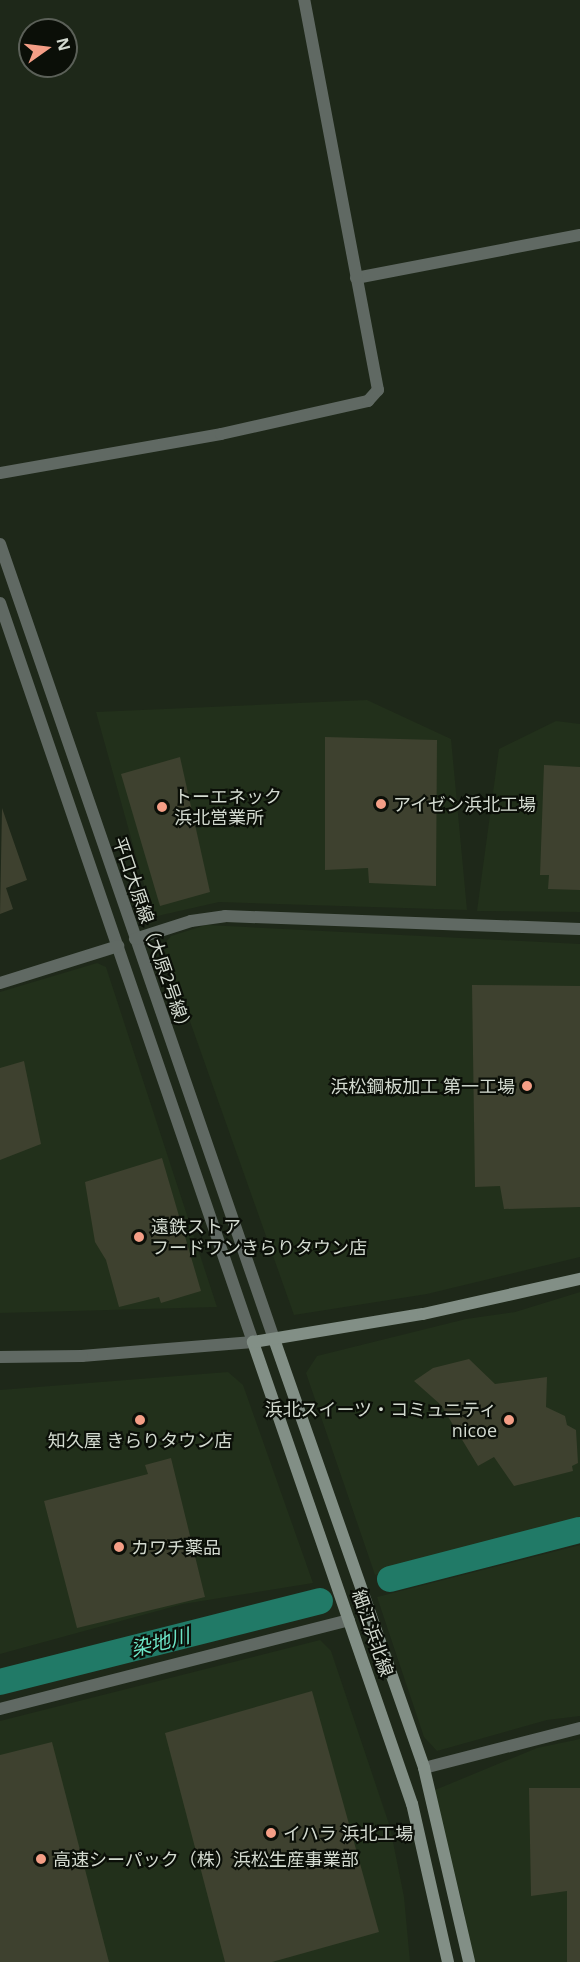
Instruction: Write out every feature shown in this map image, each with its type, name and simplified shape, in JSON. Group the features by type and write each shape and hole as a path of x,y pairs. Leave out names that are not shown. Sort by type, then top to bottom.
{"main road":[{"path":"253,1342 423,1314 580,1279"},
{"name":"細江浜北線","path":"274,1339 424,1768 469,1962"},
{"name":"細江浜北線","path":"253,1342 411,1803 448,1962"}],"street":[{"path":"0,473 221,434 368,401 378,390 304,0"},
{"path":"356,278 580,234"},
{"name":"平口大原線（大原2号線）","path":"0,544 274,1339"},
{"name":"平口大原線（大原2号線）","path":"0,603 253,1342"},
{"path":"135,939 191,921 225,916 580,929"},
{"path":"0,983 118,946"},
{"path":"0,1357 82,1356 253,1342"},
{"path":"0,1709 349,1620"},
{"path":"424,1768 580,1728"}],"shaded area":[{"path":"367,700 451,739 467,910 219,902 153,917 96,712"},
{"path":"556,721 580,724 580,912 477,911 499,749"},
{"path":"206,925 580,944 580,1257 427,1294 294,1315 163,945 171,936"},
{"path":"97,963 106,967 217,1307 0,1313 0,992"},
{"path":"580,1292 580,1519 375,1575 306,1373 317,1356 466,1319 515,1312"},
{"path":"228,1372 243,1385 313,1583 183,1604 0,1654 0,1390"},
{"path":"580,1545 580,1716 547,1720 437,1751 424,1737 377,1597"},
{"path":"320,1640 331,1651 390,1827 404,1897 410,1962 0,1962 0,1721"},
{"path":"580,1739 580,1962 472,1962 463,1905 430,1792 537,1748"}],"building":[{"name":"アイゼン浜北工場","path":"325,737 437,740 436,886 369,883 368,868 325,870"},
{"name":"トーエネック 浜北営業所","path":"180,757 210,892 160,906 121,774"},
{"path":"544,765 580,767 580,890 548,889 549,875 540,875"},
{"path":"2,808 27,880 6,888 13,909 0,914"},
{"name":"浜松鋼板加工 第一工場","path":"472,985 580,986 580,1207 504,1209 500,1186 475,1187"},
{"path":"24,1061 41,1144 0,1160 0,1068"},
{"name":"遠鉄ストア フードワンきらりタウン店","path":"162,1158 201,1291 161,1303 159,1297 119,1307 106,1260 95,1242 85,1182"},
{"name":"浜北スイーツ・コミュニティ nicoe","path":"469,1359 495,1384 547,1377 546,1407 565,1416 567,1425 576,1430 578,1463 572,1466 573,1471 514,1486 494,1457 478,1466 441,1405 414,1381 433,1368"},
{"path":"171,1458 205,1597 77,1628 44,1501 148,1474 145,1465"},
{"name":"イハラ 浜北工場","path":"312,1691 379,1932 272,1962 225,1962 165,1733"},
{"name":"高速シーパック（株）浜松生産事業部","path":"52,1742 109,1962 0,1962 0,1755"},
{"path":"529,1788 580,1788 580,1962 567,1962 567,1891 531,1896"}],"waterway":[{"name":"染地川","path":"390,1579 580,1530"},
{"name":"染地川","path":"0,1682 320,1601"}],"place":[{"name":"アイゼン浜北工場","path":"381,804"},
{"name":"トーエネック 浜北営業所","path":"162,807"},
{"name":"浜松鋼板加工 第一工場","path":"527,1086"},
{"name":"遠鉄ストア フードワンきらりタウン店","path":"139,1237"},
{"name":"知久屋 きらりタウン店","path":"140,1420"},
{"name":"浜北スイーツ・コミュニティ nicoe","path":"509,1420"},
{"name":"カワチ薬品","path":"119,1547"},
{"name":"イハラ 浜北工場","path":"271,1833"},
{"name":"高速シーパック（株）浜松生産事業部","path":"41,1859"}]}
